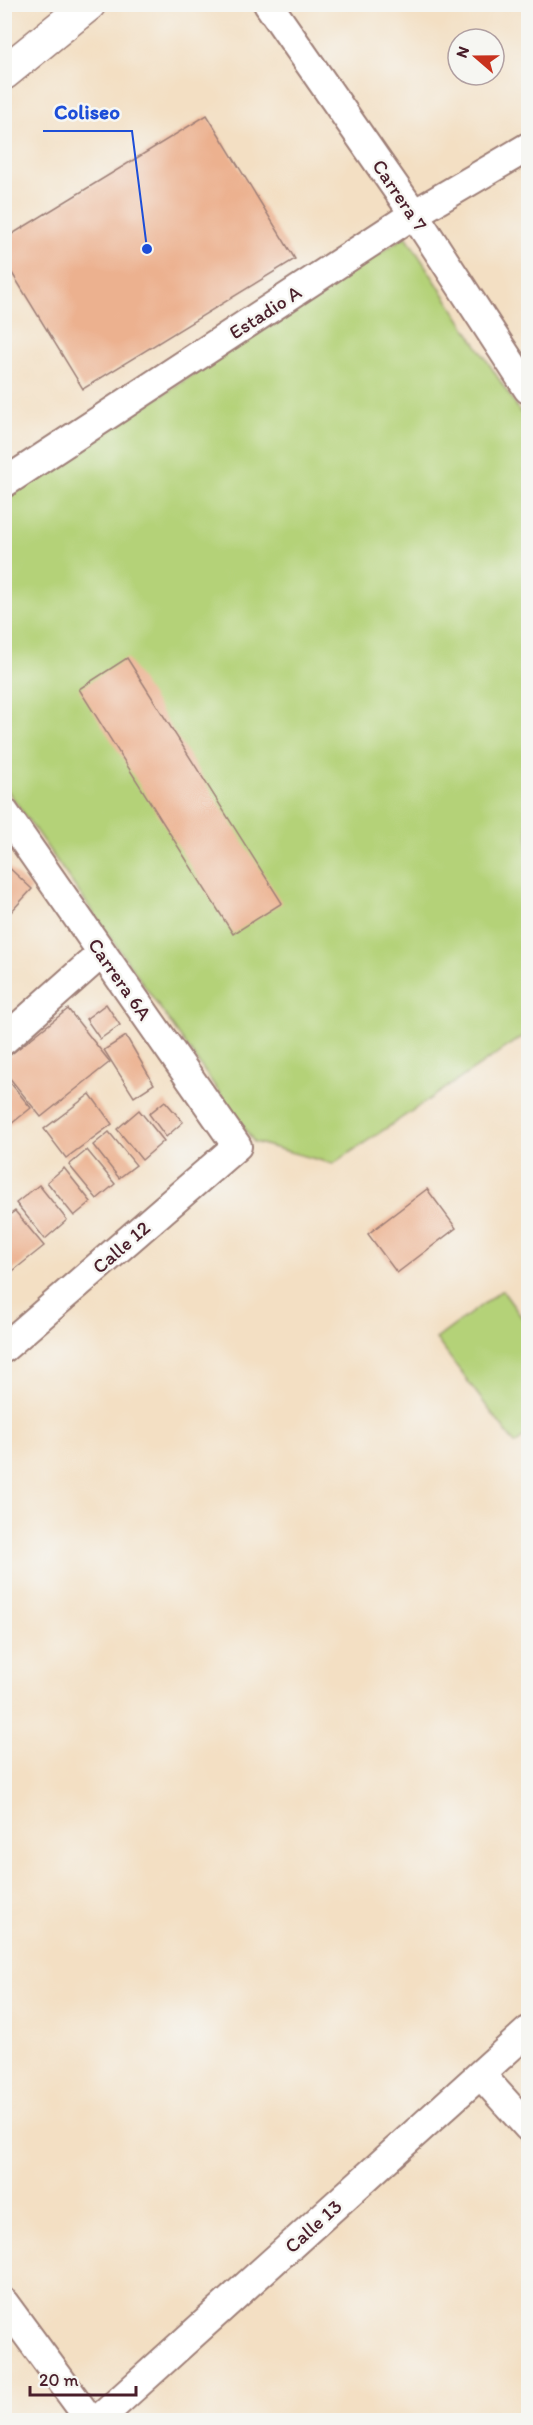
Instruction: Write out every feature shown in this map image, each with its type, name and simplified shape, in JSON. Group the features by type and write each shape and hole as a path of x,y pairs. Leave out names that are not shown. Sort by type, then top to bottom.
{"street":[{"path":"4,73 89,4"},
{"name":"Carrera 7","path":"268,4 414,214 528,389"},
{"name":"Estadio A","path":"4,483 414,214 528,147"},
{"name":"Carrera 6A","path":"4,812 237,1146"},
{"path":"4,1040 102,952"},
{"name":"Calle 12","path":"4,1348 237,1146"},
{"name":"Calle 13","path":"98,2421 528,2031"},
{"path":"481,2075 528,2127"},
{"path":"4,2302 90,2421"}],"green space":[{"path":"406,236 528,424 528,1033 333,1164 254,1142 5,787 4,498"},
{"path":"502,1290 528,1326 528,1434 515,1444 436,1339"}],"building":[{"path":"207,115 295,259 83,389 4,260 4,239"},
{"path":"127,658 282,903 233,934 79,689"},
{"path":"4,863 32,889 10,913 4,908"},
{"path":"106,1004 120,1025 100,1039 86,1019"},
{"path":"68,1009 110,1062 41,1117 4,1071 4,1060"},
{"path":"126,1036 154,1084 134,1097 104,1050"},
{"path":"4,1075 31,1108 6,1128 4,1126"},
{"path":"90,1094 112,1124 66,1158 44,1129"},
{"path":"165,1101 183,1122 166,1137 149,1114"},
{"path":"139,1110 164,1141 142,1160 117,1129"},
{"path":"109,1132 136,1165 119,1178 93,1145"},
{"path":"87,1150 115,1184 97,1199 69,1165"},
{"path":"64,1168 91,1202 74,1216 47,1182"},
{"path":"39,1185 67,1220 45,1239 16,1203"},
{"path":"427,1189 456,1228 397,1273 368,1234"},
{"path":"15,1211 44,1246 4,1278 4,1219"}],"place":[{"name":"Coliseo","path":"147,249"}]}
